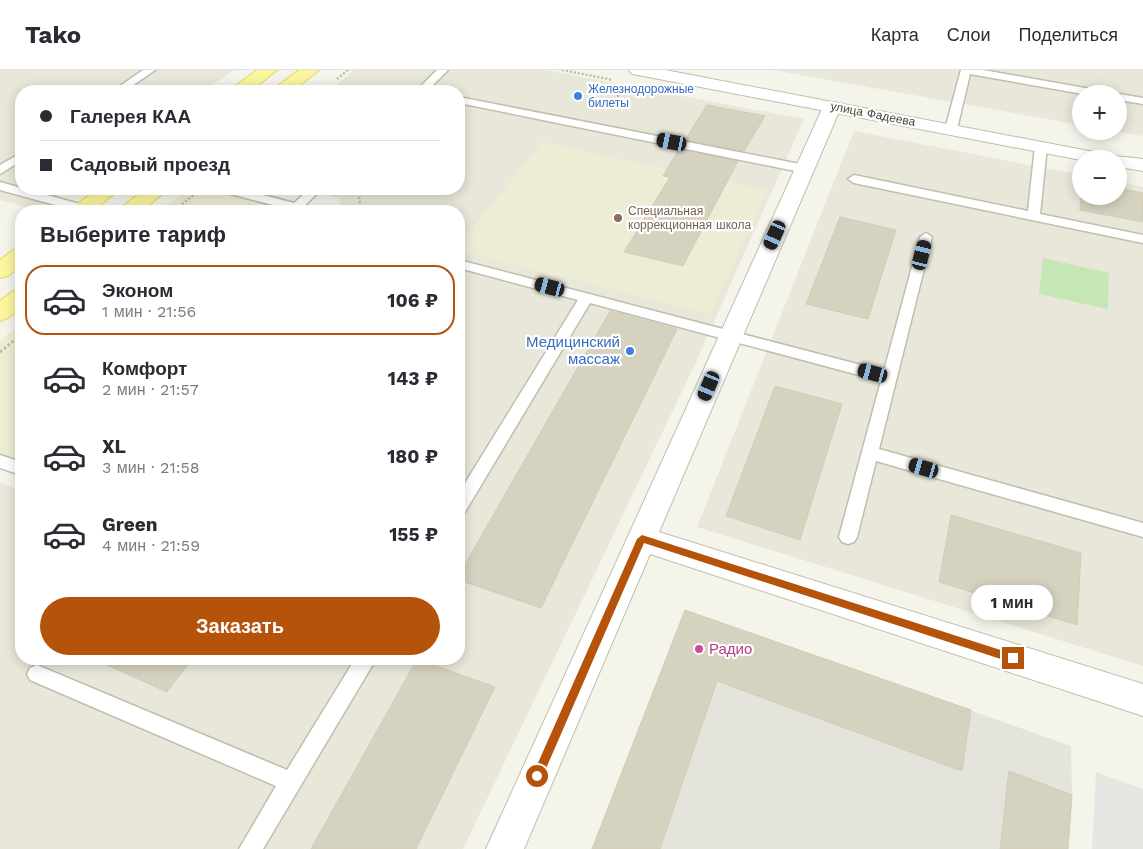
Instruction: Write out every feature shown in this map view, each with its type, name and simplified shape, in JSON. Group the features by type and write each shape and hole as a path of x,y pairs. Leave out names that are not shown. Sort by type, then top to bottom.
{"main road":[{"path":"248,85 268,70"},
{"path":"290,85 310,70"},
{"path":"89,205 102,195"},
{"path":"138,205 150,195"},
{"path":"0,271 15,260"},
{"path":"0,313 15,301"}],"street":[{"name":"улица Фадеева","path":"638,70 1072,152"},
{"path":"505,849 832,107"},
{"path":"1127,163 1143,166"},
{"path":"642,539 1143,700"}],"lane":[{"path":"127,85 150,70"},
{"path":"427,85 443,70"},
{"path":"951,129 966,70 1072,89"},
{"path":"1127,98 1143,101"},
{"path":"465,101 805,169"},
{"path":"1034,216 1041,146"},
{"path":"0,170 15,160"},
{"path":"854,179 1143,239"},
{"path":"0,186 15,190"},
{"path":"31,195 65,205"},
{"path":"246,195 280,205"},
{"path":"298,205 309,195"},
{"path":"848,536 926,237"},
{"path":"465,266 890,378"},
{"path":"465,497 587,297"},
{"path":"870,453 1143,530"},
{"path":"2,464 15,467"},
{"path":"250,849 362,665"},
{"path":"37,674 291,782"}],"path":[{"path":"181,205 194,195"},
{"path":"0,352 15,339"}],"shaded area":[{"path":"0,70 234,70 213,85 15,85 15,195 58,195 44,205 18,205 0,200"},
{"path":"354,70 545,70 804,119 696,362 463,849 0,849 0,483 15,489 15,665 465,665 465,205 341,205 339,198 327,195 465,195 465,85 336,85"},
{"path":"773,70 1143,70 1143,136 1127,133 1127,85 1072,85 1072,123"},
{"path":"854,131 1072,173 1072,205 1127,205 1127,184 1143,187 1143,666 697,527"},
{"name":"Специальная коррекционная школа","path":"542,142 667,169 670,164 730,176 728,182 768,190 710,314 465,253 465,238"},
{"path":"180,195 273,195 313,205 168,205"},
{"path":"15,329 15,462 0,456 0,341"},
{"path":"685,610 1071,746 1072,795 1068,849 592,849"},
{"path":"1096,772 1143,789 1143,849 1092,849"}],"green space":[{"path":"1043,258 1109,273 1108,309 1039,294"}],"building":[{"path":"707,105 765,116 744,151 685,140"},
{"path":"679,149 738,161 683,266 624,252 670,177 663,176"},
{"path":"1127,190 1143,193 1143,222 1080,210 1080,205 1127,205"},
{"path":"840,217 896,230 868,319 806,304"},
{"path":"610,311 677,329 541,608 465,582 465,565"},
{"path":"775,386 842,404 800,540 726,516"},
{"path":"951,515 1081,553 1077,625 939,582"},
{"path":"685,610 971,710 962,771 717,681 660,849 592,849"},
{"path":"107,665 187,665 167,692"},
{"path":"414,665 434,665 495,687 416,849 311,849"},
{"path":"1009,771 1072,795 1068,849 1000,849"}],"place":[{"name":"Железнодорожные билеты","path":"578,96"},
{"name":"Специальная коррекционная школа","path":"618,218"},
{"name":"Медицинский массаж","path":"630,351"},
{"name":"Радио","path":"699,649"}],"route":[{"path":"537,776 642,539 1013,658"}]}
